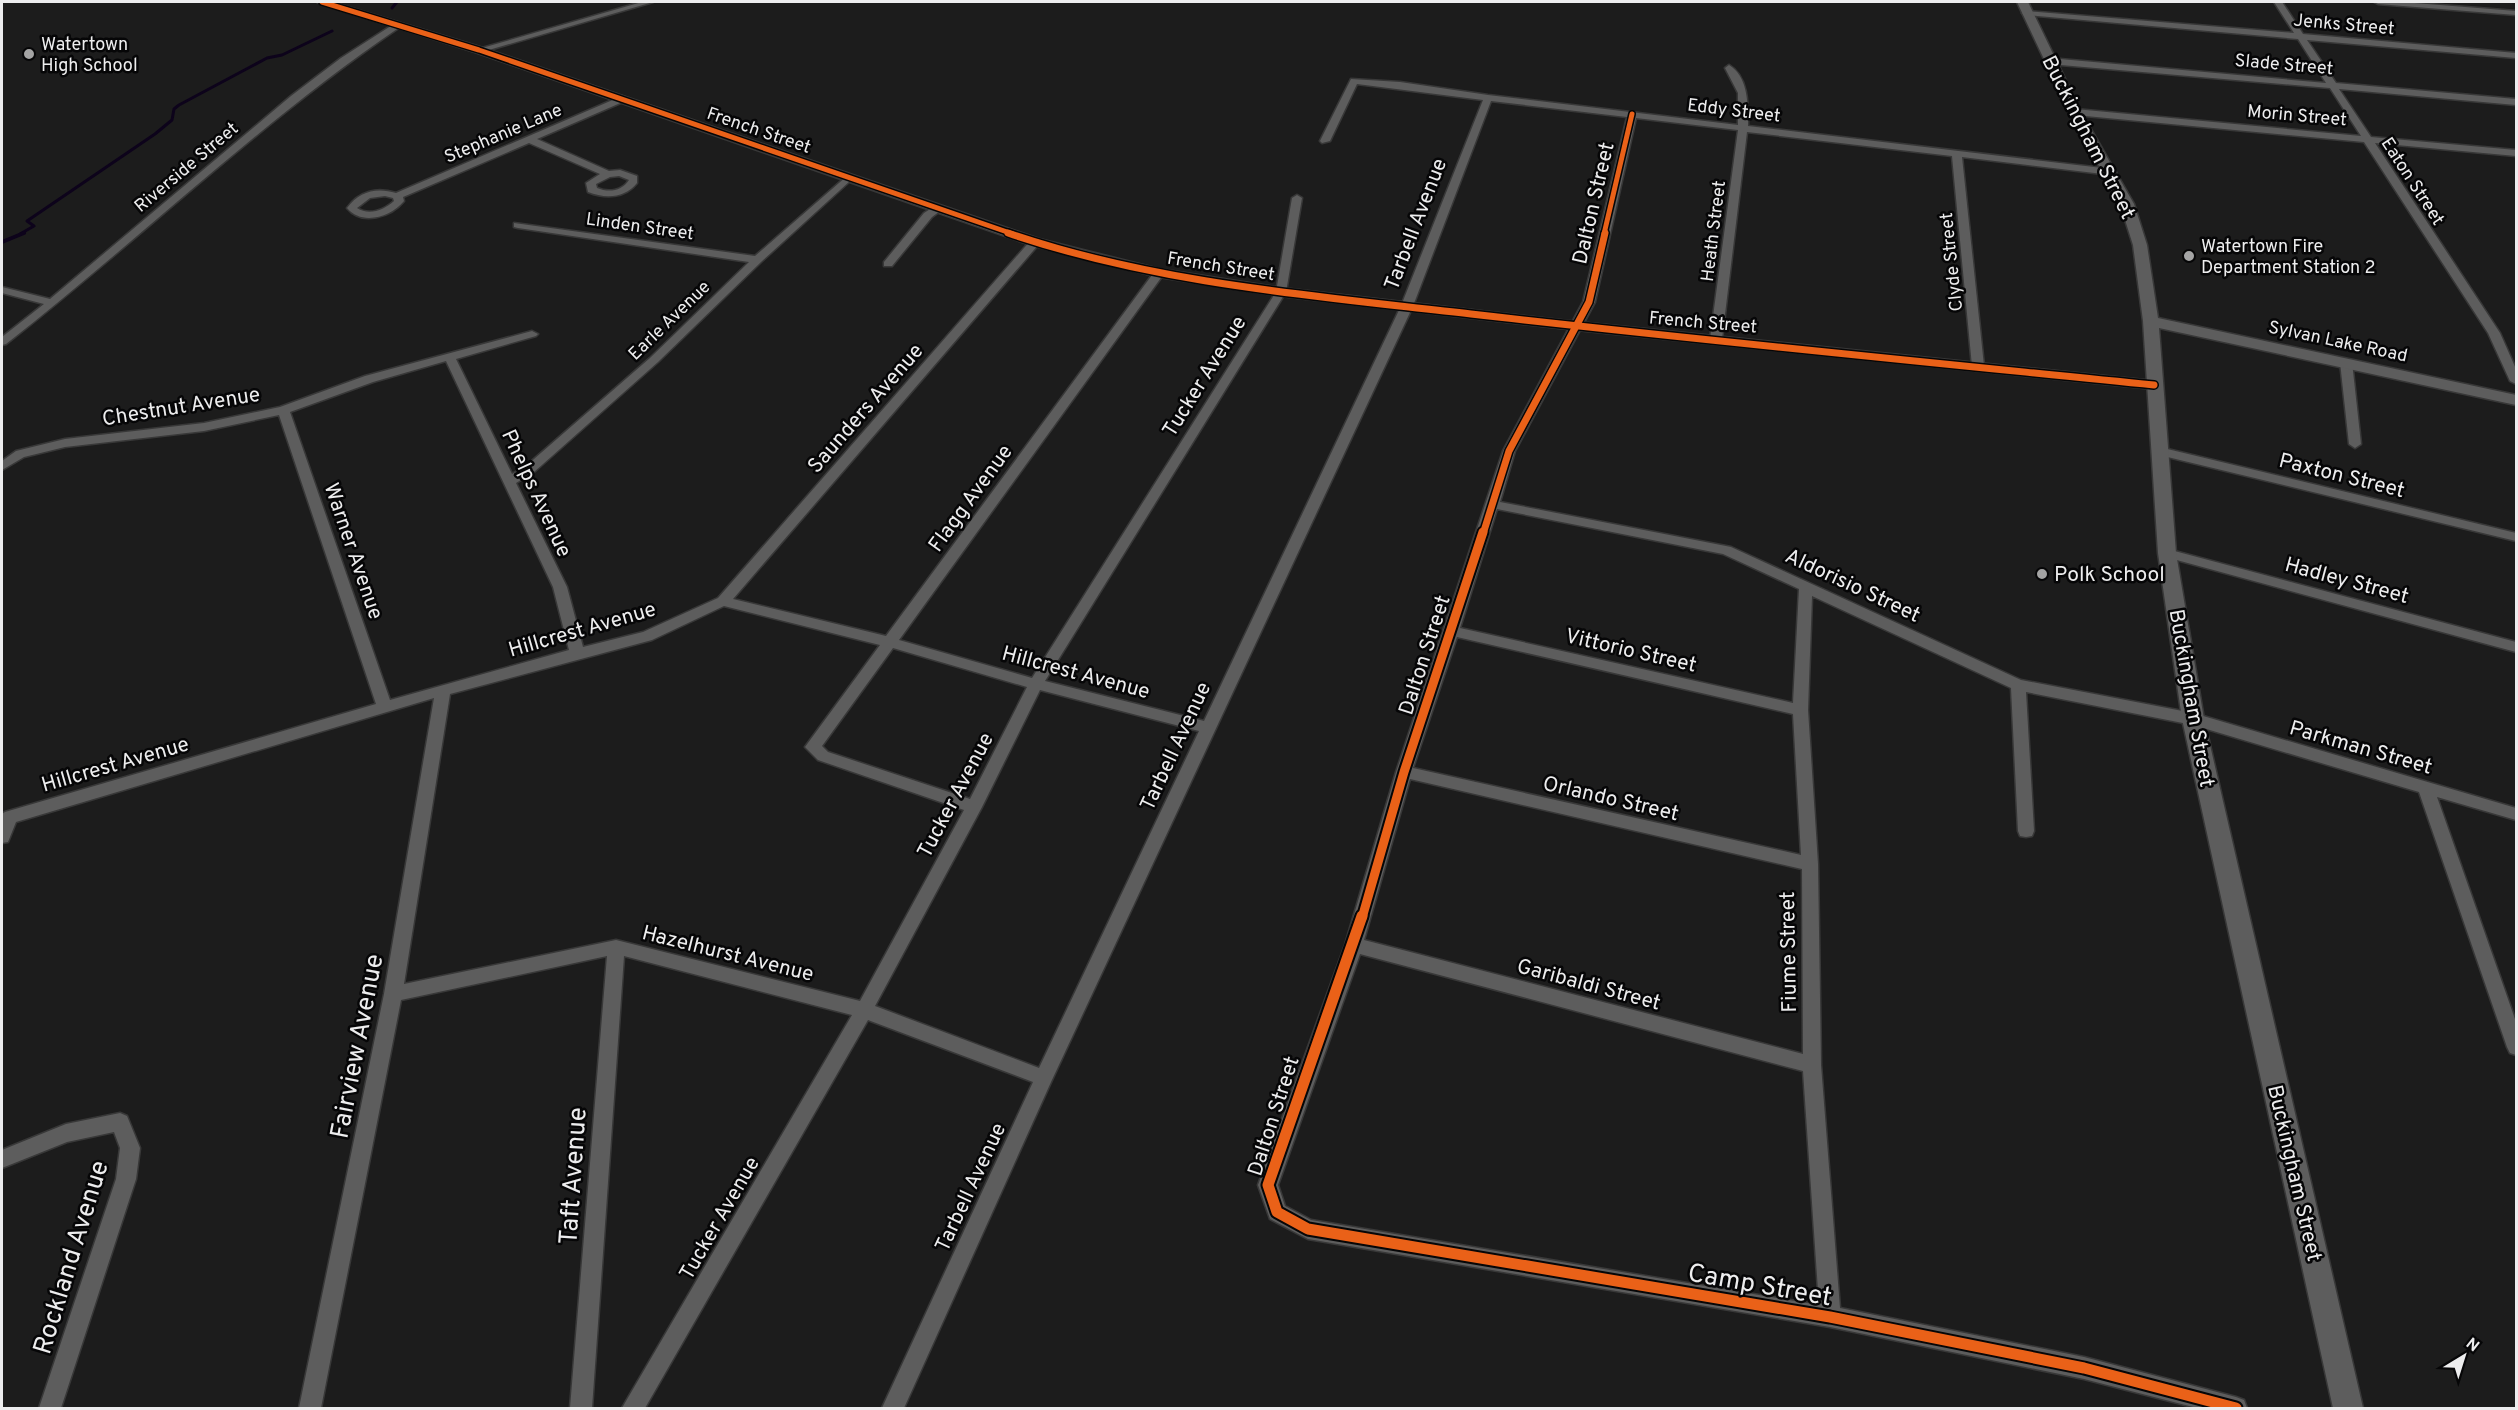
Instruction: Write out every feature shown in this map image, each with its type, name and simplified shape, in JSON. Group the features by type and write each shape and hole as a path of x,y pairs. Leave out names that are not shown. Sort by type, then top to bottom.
{"main road":[{"name":"Buckingham Street","path":"2024,7 2075,112 2111,172 2127,204 2140,244 2151,321 2167,553 2193,719 2348,1408"},
{"name":"Sylvan Lake Road","path":"2151,321 2517,400"}],"street":[{"name":"French Street","path":"322,2 479,50 847,179 1035,242 1159,273 1281,292 1577,327 1716,339 2154,385"},
{"path":"479,50 649,2"},
{"name":"Eaton Street","path":"2278,2 2494,333 2517,381"},
{"path":"2378,2 2517,13"},
{"name":"Jenks Street","path":"2024,7 2300,36 2517,55"},
{"name":"Riverside Street","path":"2,342 53,303 203,172 337,66 397,25"},
{"name":"Slade Street","path":"2049,61 2517,102"},
{"name":"Heath Street","path":"1716,339 1743,128 1743,93 1728,68"},
{"name":"Eddy Street","path":"1325,141 1354,81 2111,172"},
{"name":"Tarbell Avenue","path":"893,1408 1044,1078 1407,306 1488,98"},
{"name":"Stephanie Lane","path":"397,196 622,99"},
{"name":"Morin Street","path":"2075,112 2517,153"},
{"name":"Dalton Street","path":"1277,1212 1268,1185 1354,945 1404,772 1509,451 1589,302 1632,114"},
{"path":"531,140 608,174"},
{"name":"Clyde Street","path":"1957,154 1978,366"},
{"name":"Earle Avenue","path":"510,481 530,469 654,360 756,260 847,179"},
{"name":"Tucker Avenue","path":"633,1408 864,1010 974,807 1036,684 1281,292 1297,198"},
{"path":"888,264 928,216 939,208"},
{"name":"Linden Street","path":"518,225 756,260"},
{"name":"Saunders Avenue","path":"723,601 1035,242"},
{"name":"Flagg Avenue","path":"974,807 823,756 813,747 1159,273"},
{"path":"2,290 53,303"},
{"name":"Chestnut Avenue","path":"2,466 20,454 65,443 204,427 283,410 369,379 532,334"},
{"name":"Phelps Avenue","path":"449,356 560,586 577,653"},
{"path":"2346,362 2355,444"},
{"name":"Warner Avenue","path":"283,410 385,707"},
{"name":"Paxton Street","path":"2159,451 2517,537"},
{"name":"Aldorisio Street","path":"1491,504 1726,550 2018,685 2193,719"},
{"name":"Hadley Street","path":"2167,553 2517,647"},
{"name":"Fiume Street","path":"1806,586 1800,710 1810,864 1812,1065 1830,1317"},
{"name":"Hillcrest Avenue","path":"6,818 385,707 577,653 647,636 723,601 888,642 1036,684 1208,728"},
{"name":"Vittorio Street","path":"1452,631 1800,710"},
{"path":"2018,685 2026,831"},
{"name":"Fairview Avenue","path":"310,1408 393,994 443,692"},
{"name":"Parkman Street","path":"2193,719 2517,814"},
{"name":"Orlando Street","path":"1404,772 1810,864"},
{"path":"2426,788 2517,1047"},
{"path":"2,837 6,818"},
{"name":"Garibaldi Street","path":"1354,945 1812,1065"},
{"name":"Hazelhurst Avenue","path":"393,994 616,947 864,1010 1044,1078"},
{"name":"Taft Avenue","path":"581,1408 616,947"},
{"name":"Rockland Avenue","path":"2,1160 66,1133 120,1122 130,1148 126,1179 50,1408"},
{"name":"Camp Street","path":"1277,1212 1308,1229 1830,1317 2084,1368 2236,1408"}],"waterway":[{"path":"392,8 397,2"},
{"path":"20,234 34,226 27,221 155,134 172,120 174,109 179,105 267,58 282,55 332,31"},
{"path":"2,242 24,233"}],"cycle path":[{"path":"322,2 479,50 1035,242 1159,273 1281,292 1577,326 2154,385"},
{"path":"1632,114 1589,302 1509,451 1404,772 1354,945 1268,1185 1277,1212 1308,1229 1830,1317 2084,1368 2236,1408"}],"place":[{"name":"Watertown High School","path":"29,54"},
{"name":"Watertown Fire Department Station 2","path":"2189,256"},
{"name":"Polk School","path":"2042,574"}]}
